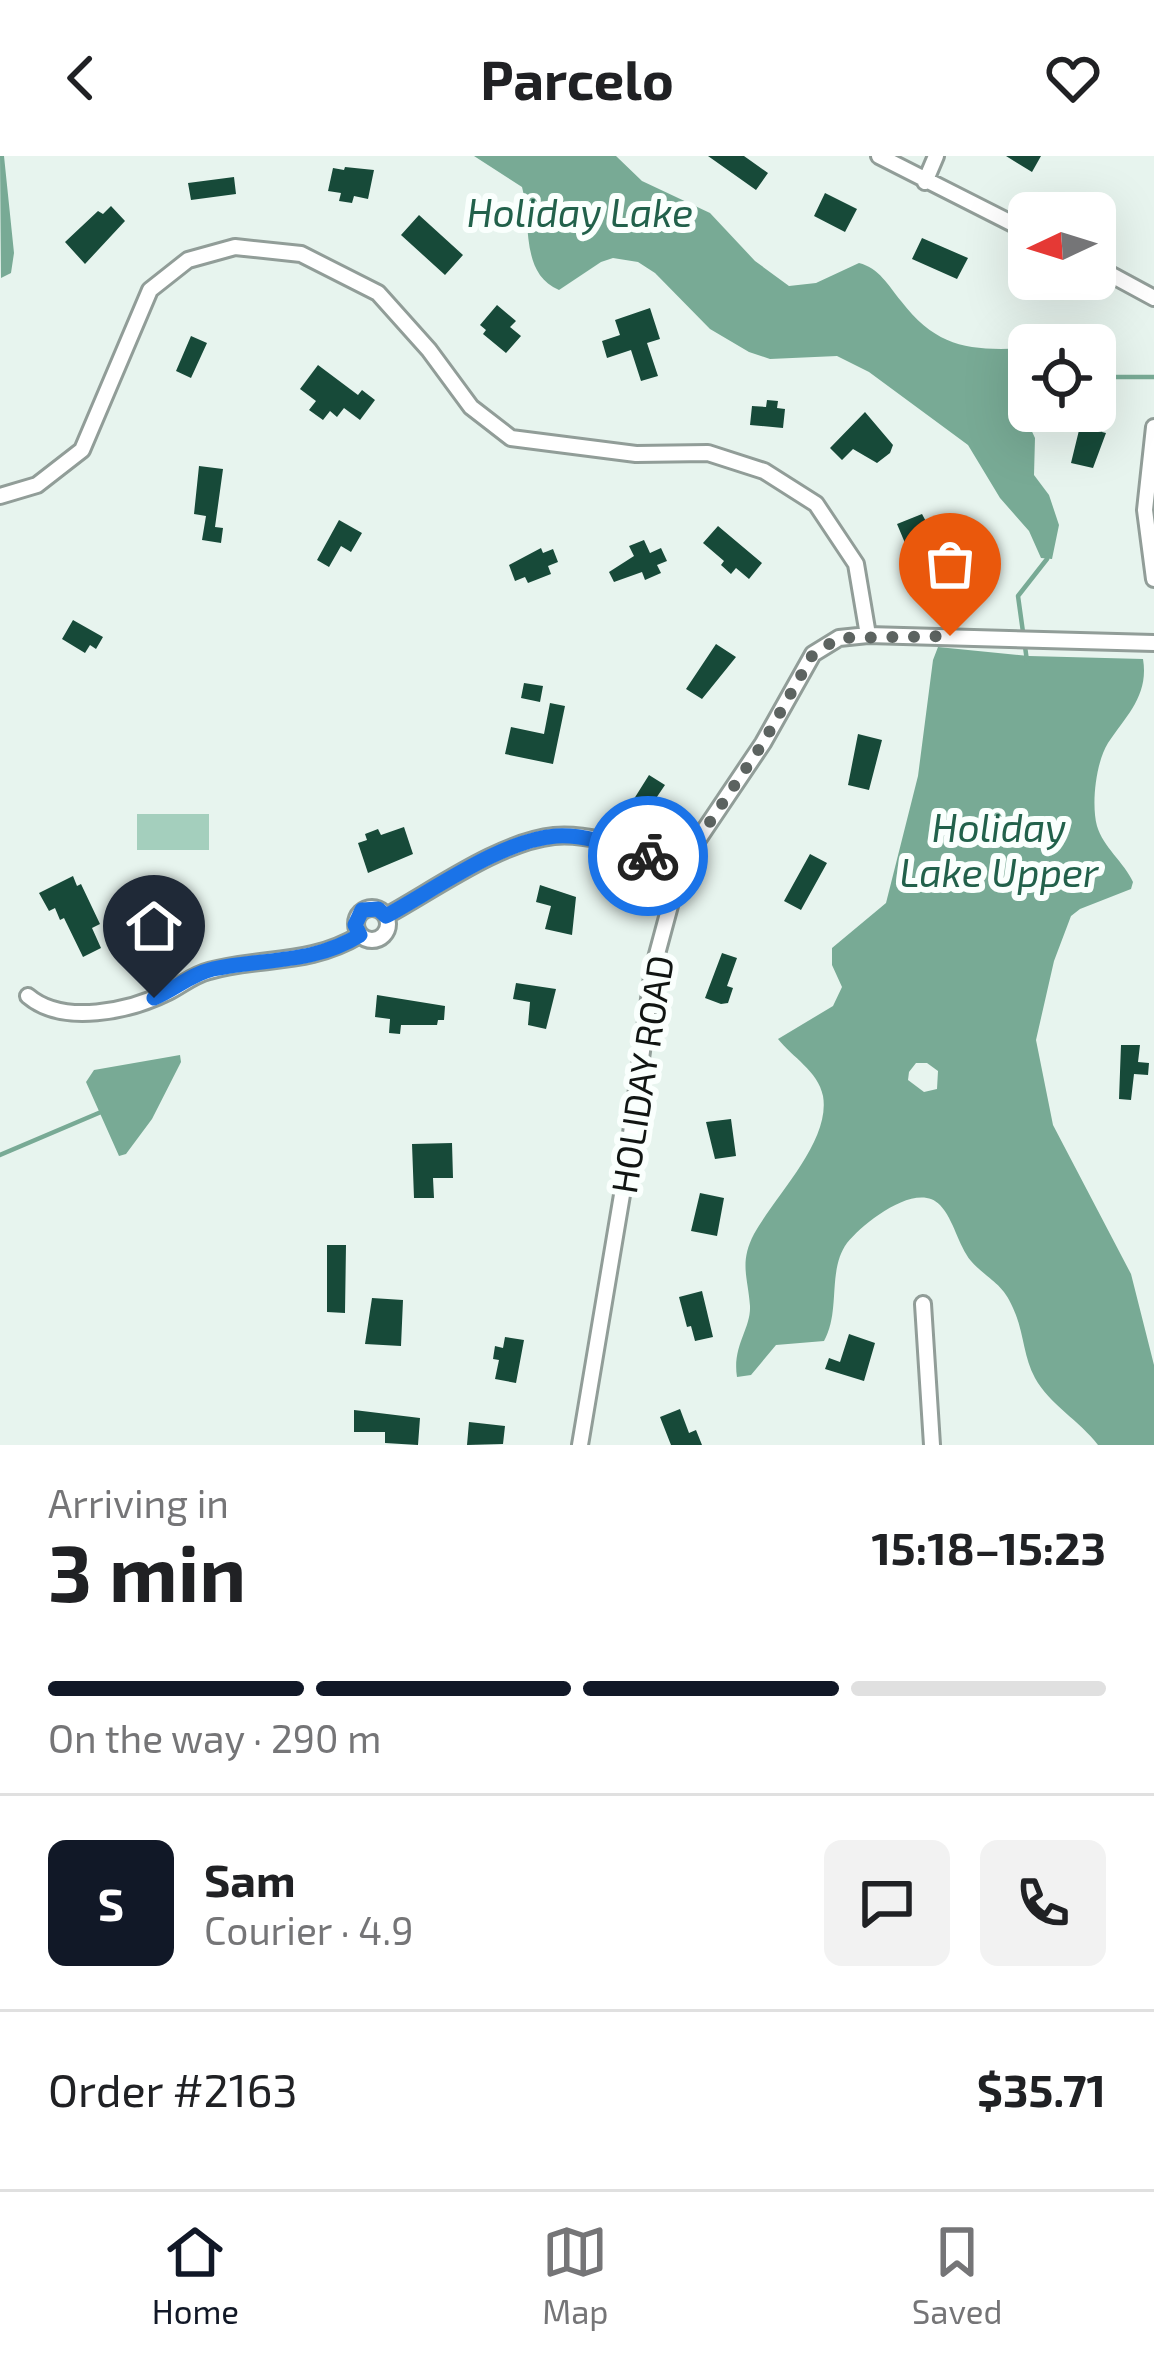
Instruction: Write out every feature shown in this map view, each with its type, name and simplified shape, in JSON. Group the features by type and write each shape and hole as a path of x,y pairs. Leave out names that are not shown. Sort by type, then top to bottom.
{"street":[{"path":"879,156 1008,222"},
{"path":"925,182 936,156"},
{"path":"0,496 37,484 82,450 150,290 188,260 235,247 301,254 378,293 471,407 511,438 636,454 708,453 764,471 816,504 856,564 868,634"},
{"path":"1116,277 1154,298"},
{"path":"1154,427 1145,510 1154,579"},
{"name":"HOLIDAY ROAD","path":"580,1445 626,1171 649,995 681,865 763,743 813,654 839,638 868,634 1154,643"},
{"path":"386,916 512,847 555,836 592,839 681,865"},
{"path":"378,909 386,916 388,927 379,939 360,935 355,925 362,910 378,909"},
{"path":"28,996 52,1011 104,1011 154,998 211,970 301,959 338,948 360,935"},
{"path":"923,1304 932,1445"}],"shaded area":[{"path":"137,814 209,814 209,850 137,850"}],"water":[{"path":"0,156 4,156 14,253 11,273 1,278"},
{"name":"Holiday Lake","path":"474,156 616,156 642,181 710,213 755,261 789,286 816,283 859,263 878,273 915,317 942,338 973,347 1008,349 1008,432 1032,432 1035,438 1034,475 1049,495 1059,525 1052,559 1041,558 1029,531 1000,498 968,445 869,372 837,356 770,359 749,352 710,329 638,262 613,258 601,262 559,290 546,282 532,259 522,187"},
{"name":"Holiday Lake Upper","path":"938,647 1029,656 1143,659 1140,694 1104,751 1095,795 1100,834 1133,882 1131,889 1071,916 1054,961 1036,1040 1053,1125 1131,1274 1154,1365 1154,1445 1098,1445 1048,1396 1031,1370 1009,1299 971,1261 945,1211 930,1199 891,1207 847,1243 837,1265 832,1317 824,1341 776,1345 751,1375 737,1377 737,1356 750,1314 749,1244 810,1149 823,1113 816,1079 778,1039 833,1006 842,987 832,965 832,948 886,903 918,776","holes":["916,1063 927,1063 938,1071 937,1089 924,1092 908,1080"]},
{"path":"180,1055 181,1062 152,1119 126,1154 119,1156 86,1082 94,1070"}],"building":[{"path":"708,156 744,156 768,173 756,190"},
{"path":"1006,156 1041,156 1032,172"},
{"path":"333,168 374,170 368,199 354,196 352,203 339,201 341,193 328,191"},
{"path":"234,177 236,194 191,200 188,183"},
{"path":"825,193 857,209 845,232 814,216"},
{"path":"111,206 125,221 85,264 65,242 98,211 103,214"},
{"path":"419,215 463,255 445,275 401,235"},
{"path":"922,238 968,258 957,279 912,259"},
{"path":"497,305 516,321 510,327 521,336 506,353 483,334 486,330 480,325"},
{"path":"650,308 660,339 647,343 658,376 641,381 631,350 607,358 602,341 620,335 615,320"},
{"path":"191,336 207,343 191,378 176,371"},
{"path":"318,365 358,395 362,390 375,400 360,420 344,408 337,417 330,411 323,420 309,410 316,401 300,389"},
{"path":"767,400 778,401 777,408 785,409 783,428 750,425 752,406 766,407"},
{"path":"865,412 893,445 890,453 877,463 853,449 842,460 830,448"},
{"path":"1079,432 1106,433 1093,468 1071,463"},
{"path":"199,466 223,469 215,527 223,528 221,543 202,540 206,516 194,514"},
{"path":"922,514 946,559 922,567 911,540 905,543 897,524"},
{"path":"339,520 362,533 351,552 341,546 329,567 317,560"},
{"path":"718,526 762,563 749,579 736,568 731,574 703,543"},
{"path":"644,540 650,553 661,548 667,561 657,565 661,573 645,580 642,572 614,582 609,572 634,556 629,546"},
{"path":"541,548 543,553 553,549 558,562 548,566 551,574 528,583 525,577 515,581 509,565"},
{"path":"73,620 103,637 96,649 90,645 85,653 62,639"},
{"path":"716,644 736,657 702,699 686,689"},
{"path":"524,683 543,686 540,702 521,698"},
{"path":"550,703 565,706 553,764 505,754 511,727 544,734"},
{"path":"858,734 882,740 869,790 848,785"},
{"path":"649,775 665,785 642,819 627,810"},
{"path":"404,827 413,854 368,873 358,843 367,840 365,834 378,829 381,835"},
{"path":"810,854 827,863 801,910 784,901"},
{"path":"73,876 100,924 92,928 101,948 83,957 64,918 60,920 55,908 49,911 39,893"},
{"path":"540,885 576,897 572,935 545,929 551,906 536,902"},
{"path":"722,953 737,958 727,986 733,988 728,1003 721,1004 705,998"},
{"path":"516,983 556,989 546,1029 528,1025 530,1002 513,999"},
{"path":"377,995 445,1006 444,1020 437,1025 401,1025 400,1034 389,1033 390,1019 375,1017"},
{"path":"1121,1045 1140,1045 1138,1062 1149,1063 1148,1075 1134,1074 1131,1100 1119,1099"},
{"path":"731,1119 736,1156 715,1159 706,1122"},
{"path":"452,1143 453,1178 433,1178 434,1198 414,1198 412,1144"},
{"path":"700,1193 724,1198 717,1236 691,1231"},
{"path":"327,1245 346,1245 345,1313 327,1312"},
{"path":"702,1291 713,1337 695,1341 679,1297"},
{"path":"372,1298 403,1300 401,1346 365,1344"},
{"path":"849,1334 875,1343 864,1381 825,1369 829,1358 840,1362"},
{"path":"505,1337 524,1340 516,1383 495,1379 499,1360 493,1359 495,1346 503,1348"},
{"path":"680,1409 689,1433 696,1430 702,1445 671,1445 660,1417"},
{"path":"354,1410 420,1418 418,1445 385,1443 385,1432 354,1432"},
{"path":"469,1422 505,1426 503,1444 467,1445"}],"waterway":[{"path":"1116,377 1154,377"},
{"path":"1027,661 1018,596 1047,559"},
{"path":"0,1155 101,1112"}],"way so far":[{"path":"648,856 681,865 763,743 813,654 839,638 868,634 950,636"}],"route":[{"path":"154,998 211,970 301,959 338,948 360,935 355,925 362,910 378,909 386,916 512,847 555,836 592,839 648,856"}]}
